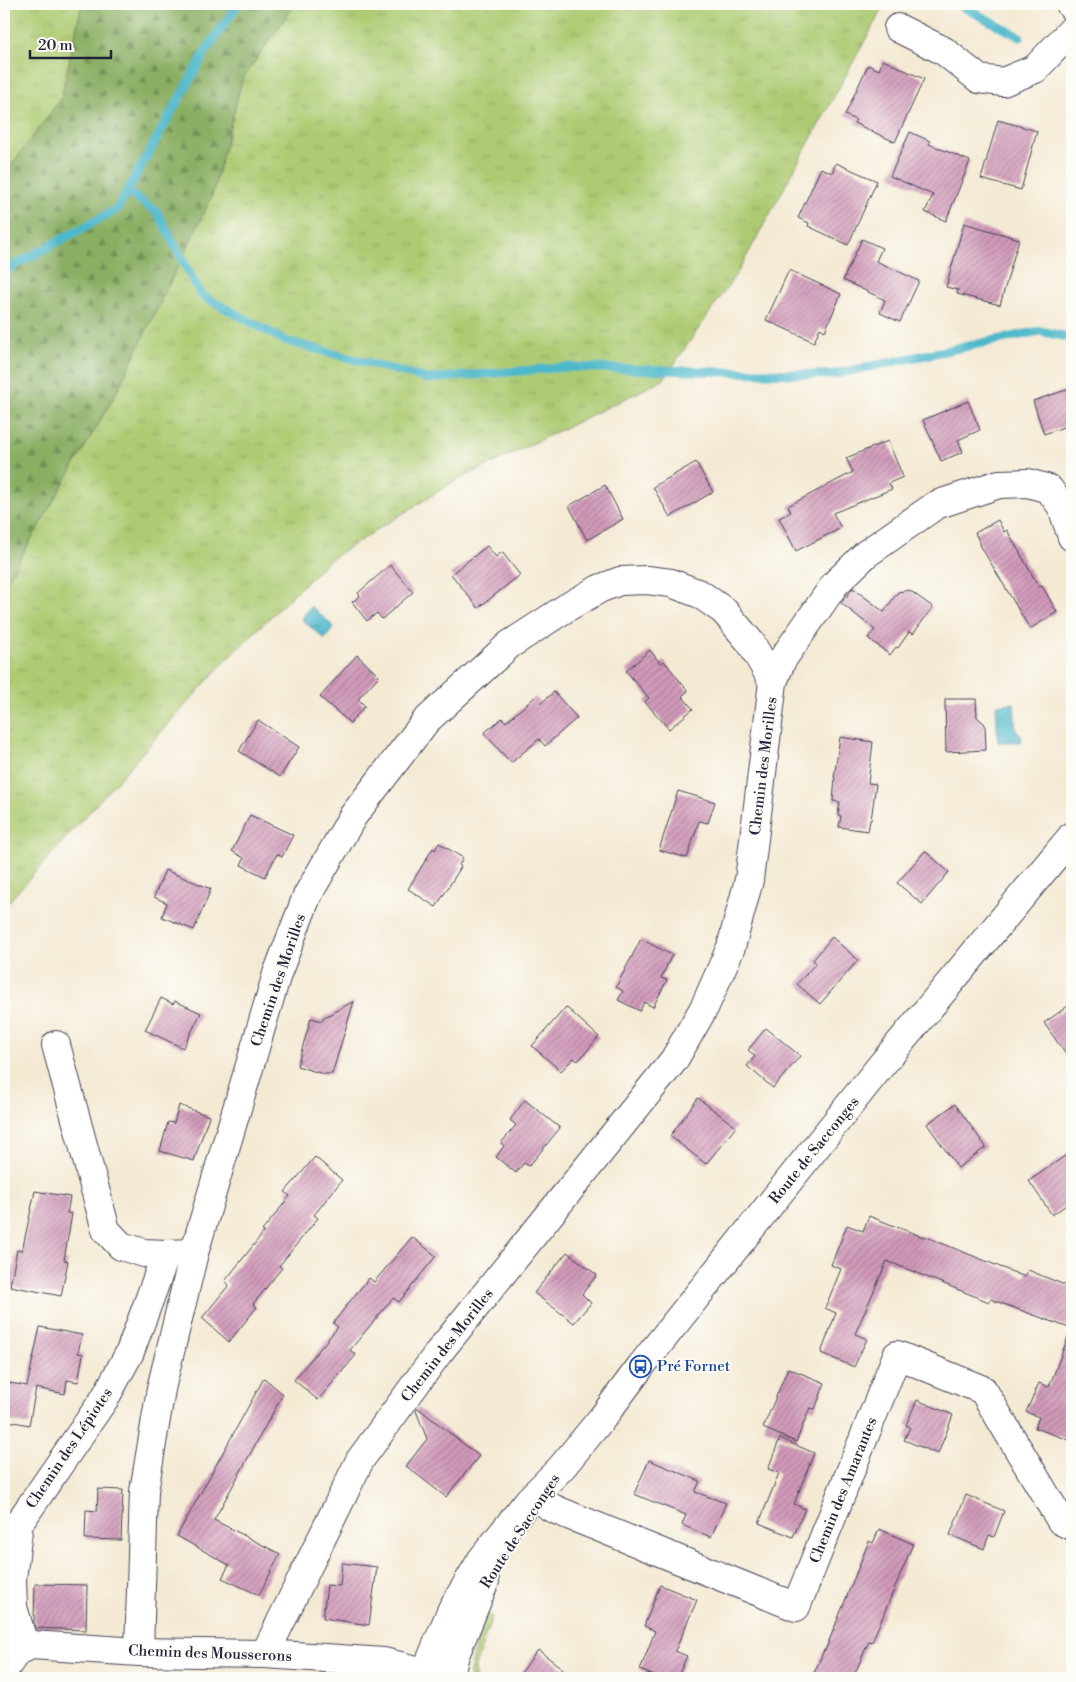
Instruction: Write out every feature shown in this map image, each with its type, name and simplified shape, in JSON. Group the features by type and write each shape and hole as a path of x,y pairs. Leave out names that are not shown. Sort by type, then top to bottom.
{"street":[{"path":"898,28 944,51 979,79 1003,82 1035,69 1072,30"},
{"path":"773,682 782,660 835,584 866,554 936,505 1000,484 1028,482 1049,489 1062,507 1072,537"},
{"name":"Chemin des Morilles","path":"139,1652 144,1491 161,1389 194,1253 277,974 307,896 353,816 426,721 509,644 599,589 620,582 647,580 671,583 700,594 724,611 751,643 773,682 749,880 731,947 705,1006 674,1060 439,1352 360,1460 265,1654"},
{"name":"Route de Sacconges","path":"436,1672 452,1609 482,1559 528,1500 561,1468 603,1418 647,1359 879,1068 1072,836"},
{"path":"56,1045 106,1230 121,1246 144,1252 166,1254 194,1253"},
{"name":"Chemin des Lépiotes","path":"26,1648 13,1607 12,1579 18,1523 105,1398 130,1352 166,1254"},
{"name":"Chemin des Amarantes","path":"543,1500 550,1507 561,1512 796,1606 897,1356 982,1390 1061,1521 1072,1526"},
{"name":"Route de Sacconges","path":"436,1672 485,1580 543,1500 561,1468"},
{"name":"Chemin des Mousserons","path":"26,1648 31,1645 40,1645 139,1652 265,1654 313,1668 384,1662 436,1672"},
{"path":"4,1670 18,1651 26,1648"}],"green space":[{"path":"4,4 82,4 61,99 4,175"},
{"path":"82,4 295,4 242,80 212,196 115,395 4,586 4,175 61,99"},
{"path":"295,4 885,4 739,270 663,380 450,484 329,560 224,662 4,907 4,586 115,395 212,196 242,80"},
{"path":"486,1613 492,1617 475,1666 475,1678 469,1678 479,1628"}],"water":[{"path":"311,606 334,627 325,639 301,619"},
{"path":"1014,703 1016,731 1021,735 1022,742 998,742 996,705"}],"building":[{"path":"883,60 924,79 895,142 854,123 856,120 845,115 868,65 879,70"},
{"path":"998,120 1037,131 1021,190 981,179"},
{"path":"910,132 930,141 929,144 970,161 946,221 925,212 933,195 890,176"},
{"path":"836,163 877,181 848,245 808,226 809,223 798,218 821,168 832,173"},
{"path":"964,223 1019,239 1000,305 957,294 958,290 946,287"},
{"path":"862,239 882,248 876,261 919,281 900,322 880,313 885,300 843,280"},
{"path":"789,270 841,294 825,331 820,328 814,342 766,320"},
{"path":"1072,388 1072,424 1044,434 1033,401"},
{"path":"968,401 980,430 958,440 963,452 941,461 923,420"},
{"path":"888,441 903,477 889,483 892,489 833,513 841,528 796,551 779,518 791,512 788,506 853,472 846,458"},
{"path":"696,462 713,492 670,517 653,487"},
{"path":"605,485 623,519 587,540 569,506"},
{"path":"998,520 1004,532 1007,530 1039,587 1042,586 1057,612 1030,629 980,545 975,533"},
{"path":"487,546 496,557 502,552 520,575 478,608 451,574"},
{"path":"390,565 413,592 382,619 377,613 367,621 352,602 360,596 358,593"},
{"path":"853,588 884,612 898,592 909,590 933,607 913,634 909,632 898,648 896,647 890,655 868,638 875,630 841,603"},
{"path":"650,650 661,664 664,661 688,691 682,696 693,709 669,729 645,702 649,698 626,671"},
{"path":"357,655 379,676 358,699 365,706 350,723 320,697"},
{"path":"554,692 577,718 545,746 539,739 511,763 484,733 502,718 506,722 535,697 541,703"},
{"path":"945,699 976,699 977,717 985,724 986,750 946,752"},
{"path":"258,720 299,747 280,777 239,751"},
{"path":"840,737 873,742 868,783 876,784 868,831 839,827 841,816 838,815 840,802 833,801 834,778"},
{"path":"678,791 715,802 708,823 699,821 687,858 659,850"},
{"path":"250,815 293,835 282,857 277,854 265,877 241,865 244,858 232,851"},
{"path":"439,843 463,858 459,865 461,867 436,907 408,889 433,848 435,850"},
{"path":"925,851 949,872 922,904 897,883"},
{"path":"165,870 211,889 194,930 162,917 167,903 154,897"},
{"path":"832,937 858,960 820,1004 797,984 816,963 813,960"},
{"path":"641,939 672,955 661,978 667,980 653,1007 644,1002 640,1011 618,1000 623,991 616,987"},
{"path":"161,998 173,1004 175,1001 201,1013 183,1048 145,1030"},
{"path":"354,1001 332,1074 323,1074 297,1066 311,1018 322,1021 323,1018"},
{"path":"1072,1003 1072,1063 1044,1023"},
{"path":"566,1007 599,1037 578,1061 574,1058 561,1071 532,1046"},
{"path":"766,1028 800,1056 773,1088 747,1066 755,1056 748,1050"},
{"path":"698,1098 736,1127 706,1164 670,1136"},
{"path":"525,1100 560,1128 529,1166 524,1163 516,1173 496,1157 504,1146 501,1143 516,1125 510,1120"},
{"path":"955,1104 986,1147 958,1168 927,1124"},
{"path":"179,1105 209,1116 194,1161 160,1151 168,1122 174,1123"},
{"path":"1072,1151 1072,1201 1052,1215 1029,1181"},
{"path":"315,1157 342,1180 314,1215 318,1218 279,1266 282,1268 253,1304 257,1307 229,1342 202,1318 229,1285 225,1281 290,1196 285,1192"},
{"path":"35,1191 70,1197 67,1213 72,1214 64,1260 68,1261 61,1296 10,1286 17,1250 22,1251"},
{"path":"869,1216 1025,1277 1028,1270 1072,1288 1072,1329 990,1299 989,1302 887,1261 855,1334 867,1339 854,1367 821,1353 836,1313 825,1308 841,1269 831,1265 847,1225 863,1231"},
{"path":"412,1237 436,1256 399,1302 393,1298 350,1350 356,1355 318,1400 294,1380 338,1327 333,1323 369,1278 374,1282"},
{"path":"567,1252 597,1275 582,1294 591,1303 574,1323 534,1293"},
{"path":"40,1327 82,1335 78,1353 83,1354 78,1382 67,1380 65,1394 36,1388 29,1425 4,1420 4,1382 27,1386"},
{"path":"1070,1332 1072,1333 1072,1441 1035,1428 1039,1417 1026,1412 1039,1383 1049,1387"},
{"path":"788,1368 825,1383 815,1409 810,1408 796,1442 763,1428"},
{"path":"264,1378 283,1394 214,1520 280,1554 259,1595 222,1578 229,1565 177,1536"},
{"path":"917,1400 953,1415 938,1454 904,1440 910,1427 906,1425"},
{"path":"418,1408 479,1456 446,1497 406,1466 427,1439 416,1411"},
{"path":"780,1438 814,1453 794,1504 805,1509 793,1537 759,1523 779,1473 768,1469"},
{"path":"649,1460 700,1481 695,1492 726,1503 711,1537 682,1525 686,1515 634,1494"},
{"path":"98,1489 123,1490 121,1540 85,1539 86,1510 97,1511"},
{"path":"966,1495 1004,1511 994,1537 989,1535 984,1549 950,1535"},
{"path":"879,1529 913,1544 872,1642 869,1641 853,1678 812,1678 825,1651 869,1541 873,1543"},
{"path":"342,1563 377,1567 369,1625 323,1618 327,1585 340,1586"},
{"path":"35,1584 87,1585 86,1630 35,1628"},
{"path":"660,1585 697,1600 675,1651 687,1656 677,1678 659,1678 640,1670 655,1631 644,1626"},
{"path":"538,1650 575,1678 517,1678"}],"waterway":[{"path":"4,271 117,209 207,49 238,4"},
{"path":"958,4 1020,37"},
{"path":"127,192 157,212 201,295 286,341 428,379 566,367 830,375 1040,331 1072,338"}],"place":[{"name":"Pré Fornet","path":"641,1366"}]}
